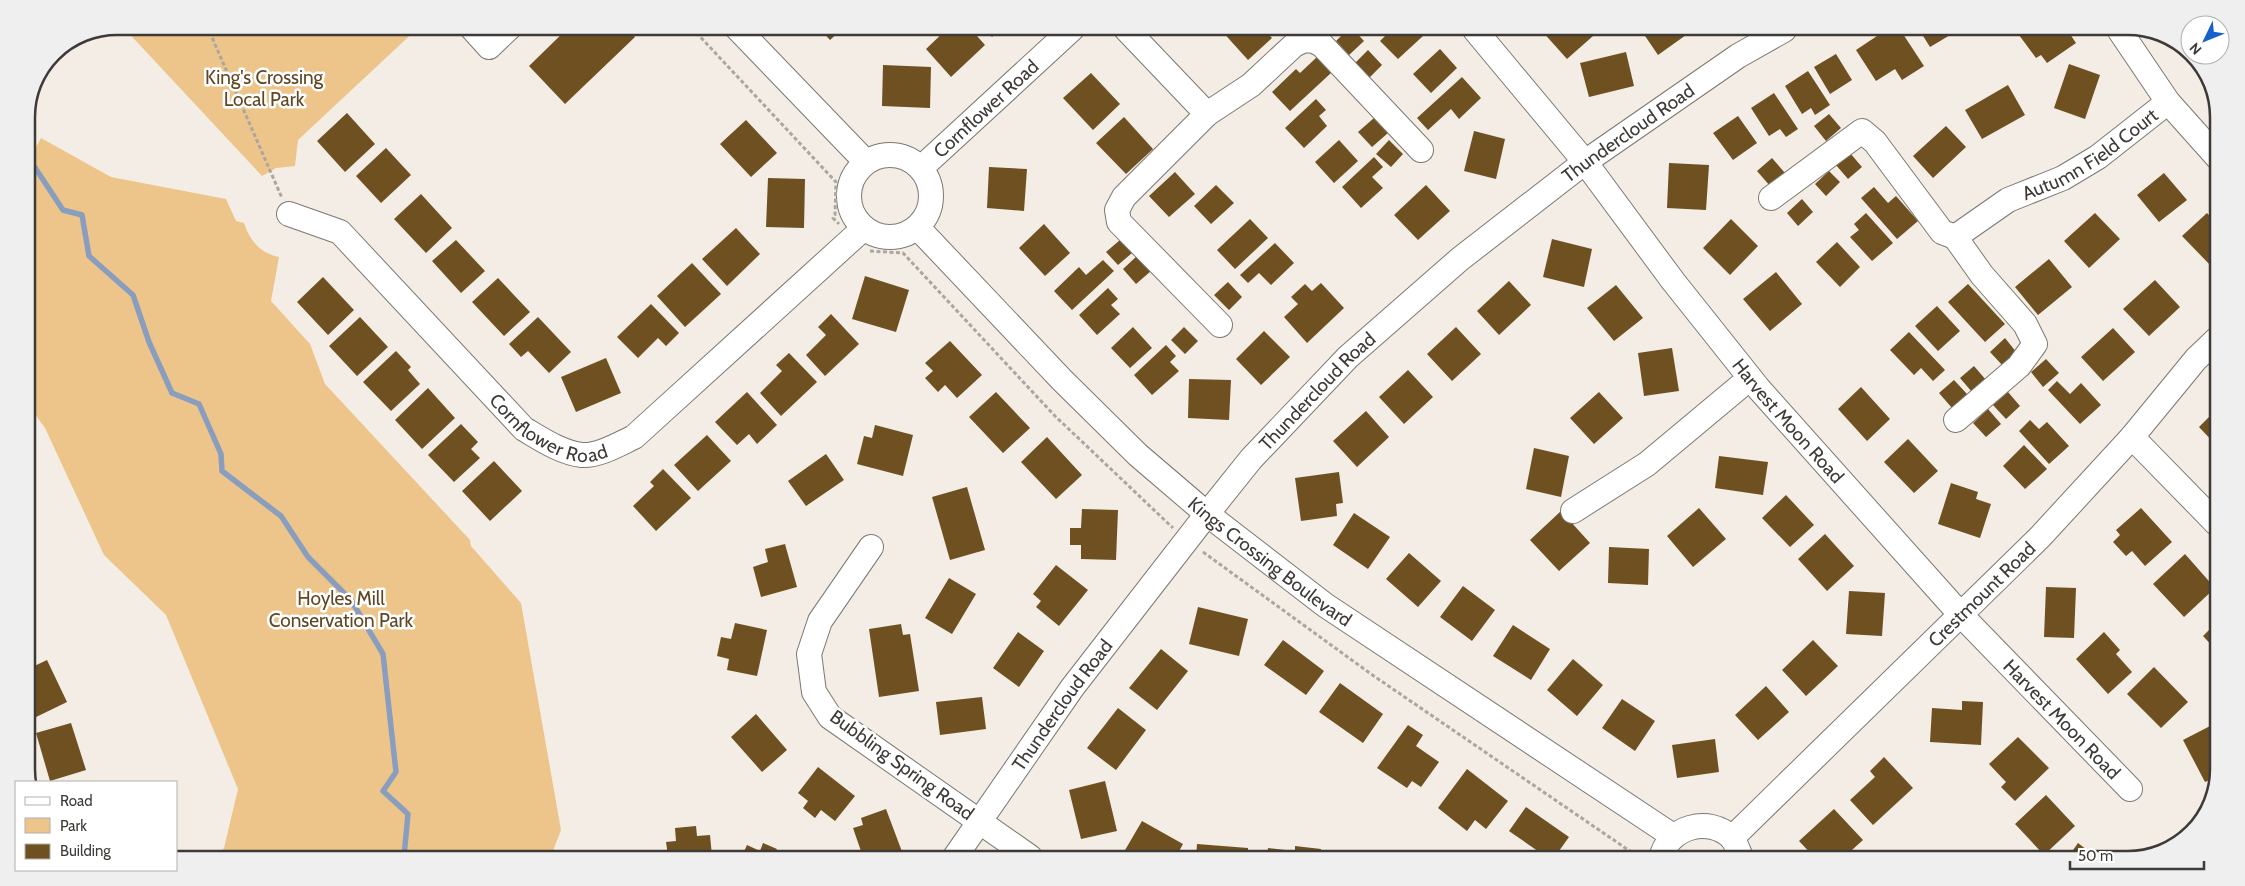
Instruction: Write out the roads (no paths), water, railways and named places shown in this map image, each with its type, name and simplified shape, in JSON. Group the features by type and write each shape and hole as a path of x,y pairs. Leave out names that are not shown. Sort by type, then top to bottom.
{"street":[{"path":"478,35 489,47 502,35"},
{"path":"745,35 866,162"},
{"name":"Cornflower Road","path":"922,168 1064,35"},
{"path":"1132,35 1207,114"},
{"name":"Harvest Moon Road","path":"1479,35 1585,162 1673,281 1750,378 1961,615 2130,789"},
{"name":"Thundercloud Road","path":"959,851 1072,688 1207,514 1252,459 1348,357 1460,259 1585,162 1738,56 1775,35"},
{"path":"2123,35 2168,102 2210,149"},
{"path":"1220,325 1119,222 1117,210 1124,197 1207,114 1252,85 1294,45 1304,40 1314,41 1322,45 1421,150"},
{"name":"Autumn Field Court","path":"1955,237 2008,200 2063,178 2091,162 2168,102"},
{"path":"1771,198 1862,131 1875,142 1942,232 1955,237 1982,275 2025,324 2035,344 2019,366 1956,420"},
{"path":"895,154 922,168 932,187 931,202 930,209 918,228 891,238 864,228 852,213 848,194 853,176 866,162 895,154"},
{"name":"Cornflower Road","path":"289,214 340,232 524,430 552,445 582,455 608,449 634,438 864,228"},
{"name":"Kings Crossing Boulevard","path":"918,228 1069,387 1138,455 1207,514 1325,605 1673,836"},
{"name":"Crestmount Road","path":"1737,849 1961,615 2040,537 2132,437 2196,359 2210,346"},
{"path":"1573,511 1647,464 1750,378"},
{"path":"2132,437 2210,517"},
{"name":"Bubbling Spring Road","path":"871,547 820,622 809,654 814,692 830,717 1021,851"},
{"path":"1666,851 1673,836 1692,826 1714,827 1737,849"}],"waterway":[{"path":"35,168 63,210 82,215 89,256 133,295 149,342 172,393 199,404 221,454 222,471 281,516 308,557 351,600 383,654 396,772 383,791 408,814 404,851"}],"park label":[{"name":"King's Crossing Local Park","path":"264,88"},
{"name":"Hoyles Mill Conservation Park","path":"341,609"}]}
